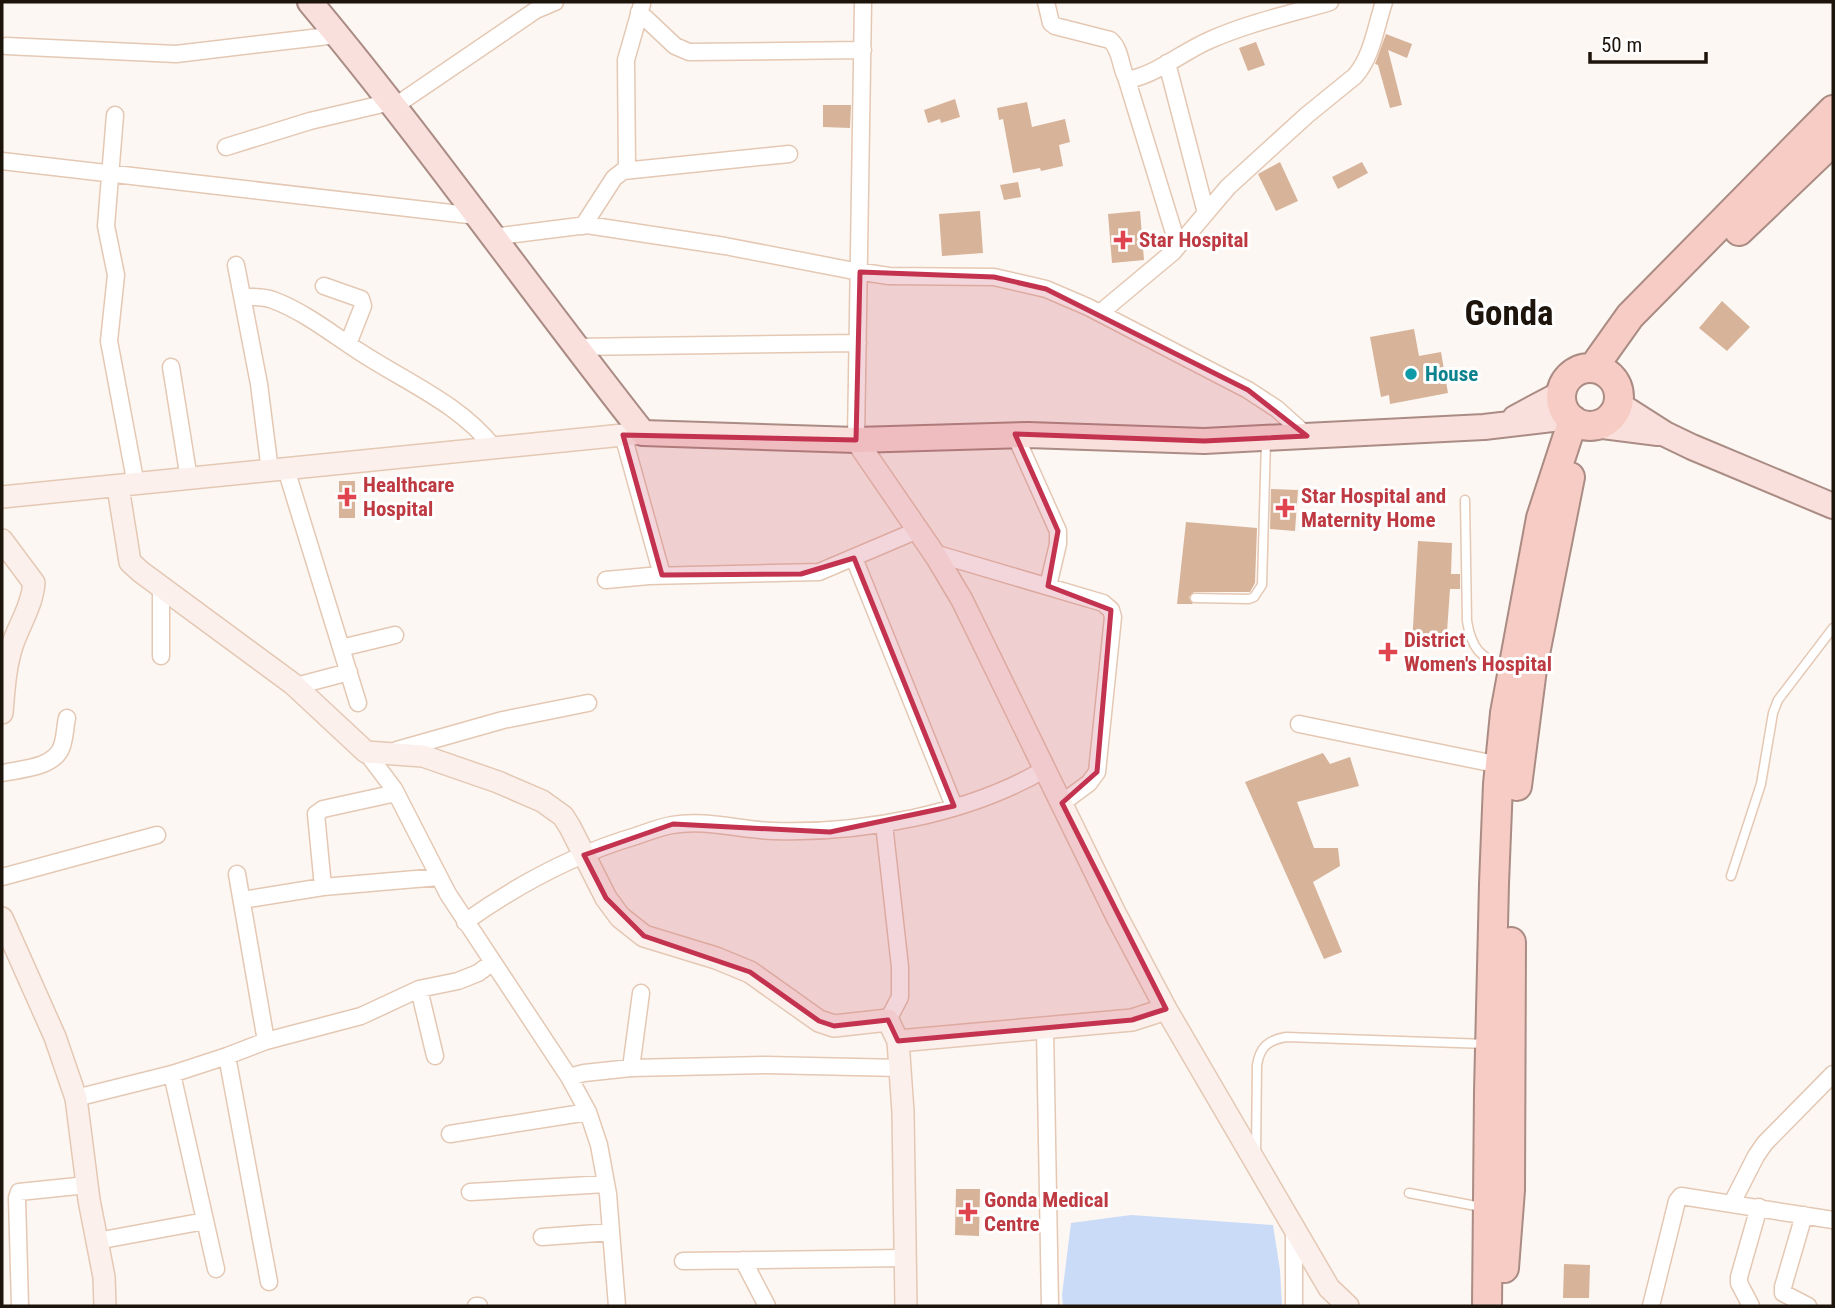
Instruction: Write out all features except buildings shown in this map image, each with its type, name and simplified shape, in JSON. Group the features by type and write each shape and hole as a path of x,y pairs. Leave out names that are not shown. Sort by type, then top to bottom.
{"highway":[{"path":"1600,371 1630,316 1833,110"},
{"path":"1600,371 1689,279 1833,141"},
{"path":"1502,1306 1510,1190 1511,907 1517,775 1532,668 1569,480 1578,416 1570,376 1581,370 1600,371 1617,387 1618,404 1607,420 1578,416"},
{"path":"1487,1306 1490,1044 1504,713 1541,518 1578,416"}],"main road":[{"path":"310,2 393,104 575,347 633,434 856,440 1015,435 1204,441 1369,434 1502,425 1578,416 1665,434"},
{"path":"1618,404 1665,434 1692,447 1833,506"}],"street":[{"path":"226,147 310,121 393,104 536,10 555,2"},
{"path":"863,2 856,440 934,553 962,600 1115,915 1166,1009 1294,1231 1329,1288 1348,1306"},
{"path":"1046,2 1051,23 1055,26 1110,40 1115,44 1178,246"},
{"path":"1100,313 1178,246 1228,187 1361,69 1384,2"},
{"path":"1126,77 1137,77 1208,41 1321,3"},
{"path":"641,7 675,46 689,52 863,50"},
{"path":"627,170 626,60 641,7"},
{"path":"6,46 176,54 337,35"},
{"path":"1167,63 1206,213"},
{"path":"115,115 106,226 116,275 109,341 127,486 130,562 296,686 368,750 396,793 465,922 569,1077 588,1112 599,1145 606,1184 617,1306"},
{"path":"583,226 614,178 627,170 789,155"},
{"path":"2,161 477,216"},
{"path":"492,237 583,226 724,246 889,276 994,277 1046,289 1100,313 1248,390 1278,410 1307,436"},
{"path":"236,265 278,470 358,703"},
{"path":"324,286 361,299 363,306 348,344"},
{"path":"242,297 272,300 314,320 432,395 480,430 494,448"},
{"path":"575,347 858,343"},
{"path":"171,367 189,479"},
{"path":"2,497 633,434 662,575"},
{"path":"1015,435 1058,531 1058,544 1048,586"},
{"path":"606,580 662,575 818,572 918,530"},
{"path":"2,540 34,583 29,608 10,632 2,713"},
{"path":"934,553 1103,603 1111,610 1113,617 1097,772 1089,783 1062,803"},
{"path":"854,558 954,806"},
{"path":"161,586 161,656"},
{"path":"341,648 395,635"},
{"path":"296,686 349,672"},
{"path":"368,750 588,703"},
{"path":"2,773 46,763 55,757 61,749 67,718"},
{"path":"1299,724 1500,765"},
{"path":"368,750 423,756 498,782 542,802 562,816 606,898 620,917 644,936 716,958 750,972 819,1021 834,1026 888,1020"},
{"path":"465,922 500,898 602,846 673,824 830,832 884,824 986,797 1025,781 1045,769"},
{"path":"323,887 316,814 323,809 396,793"},
{"path":"884,824 900,967 900,997 888,1020"},
{"path":"2,877 157,835"},
{"path":"237,874 266,1041"},
{"path":"242,900 323,887 439,877"},
{"path":"2,918 55,1037 76,1098 87,1185 104,1277 105,1306"},
{"path":"76,1098 172,1074 266,1041 361,1016 419,989 458,981 478,973 493,962"},
{"path":"419,989 435,1056"},
{"path":"631,1068 641,993"},
{"path":"898,1041 1132,1020 1166,1009"},
{"path":"888,1020 898,1041 903,1111 906,1306"},
{"path":"1045,1029 1050,1306"},
{"path":"228,1056 269,1282"},
{"path":"569,1077 631,1068 766,1065 900,1068"},
{"path":"172,1074 216,1269"},
{"path":"1732,1203 1765,1143 1833,1074"},
{"path":"450,1134 588,1112"},
{"path":"470,1192 606,1184"},
{"path":"2,1292 20,1298 19,1192 87,1185"},
{"path":"1651,1306 1677,1201 1681,1196 1833,1220"},
{"path":"1751,1306 1739,1278 1759,1207"},
{"path":"1804,1215 1783,1293 1808,1306"},
{"path":"97,1241 205,1221"},
{"path":"1294,1231 1294,1306"},
{"path":"542,1237 611,1232"},
{"path":"683,1261 904,1258"},
{"path":"743,1260 767,1306"}],"lane":[{"path":"1195,598 1249,599 1254,597 1262,585 1266,438"},
{"path":"1465,500 1467,621 1470,637 1475,649 1511,674"},
{"path":"1731,876 1762,784 1773,713 1778,700 1833,628"},
{"path":"1256,1167 1257,1065 1259,1052 1275,1039 1286,1037 1490,1044"},
{"path":"1409,1193 1488,1209"}],"highlighted area":[{"path":"860,272 994,277 1046,289 1248,390 1307,436 1204,441 1015,434 1058,531 1048,586 1111,610 1097,772 1062,803 1166,1009 1132,1020 898,1041 888,1020 834,1026 819,1021 750,972 644,936 606,898 584,855 673,824 830,832 954,806 854,558 801,574 662,575 623,435 856,440"}],"water":[{"path":"1131,1215 1273,1225 1282,1306 1063,1306 1071,1223"}],"place":[{"name":"Star Hospital","path":"1123,240"},
{"name":"House","path":"1411,374"},
{"name":"Healthcare Hospital","path":"347,497"},
{"name":"Star Hospital and Maternity Home","path":"1285,508"},
{"name":"District Women's Hospital","path":"1388,652"},
{"name":"Gonda Medical Centre","path":"968,1212"}],"district":[{"name":"Gonda","path":"1509,313"}]}
